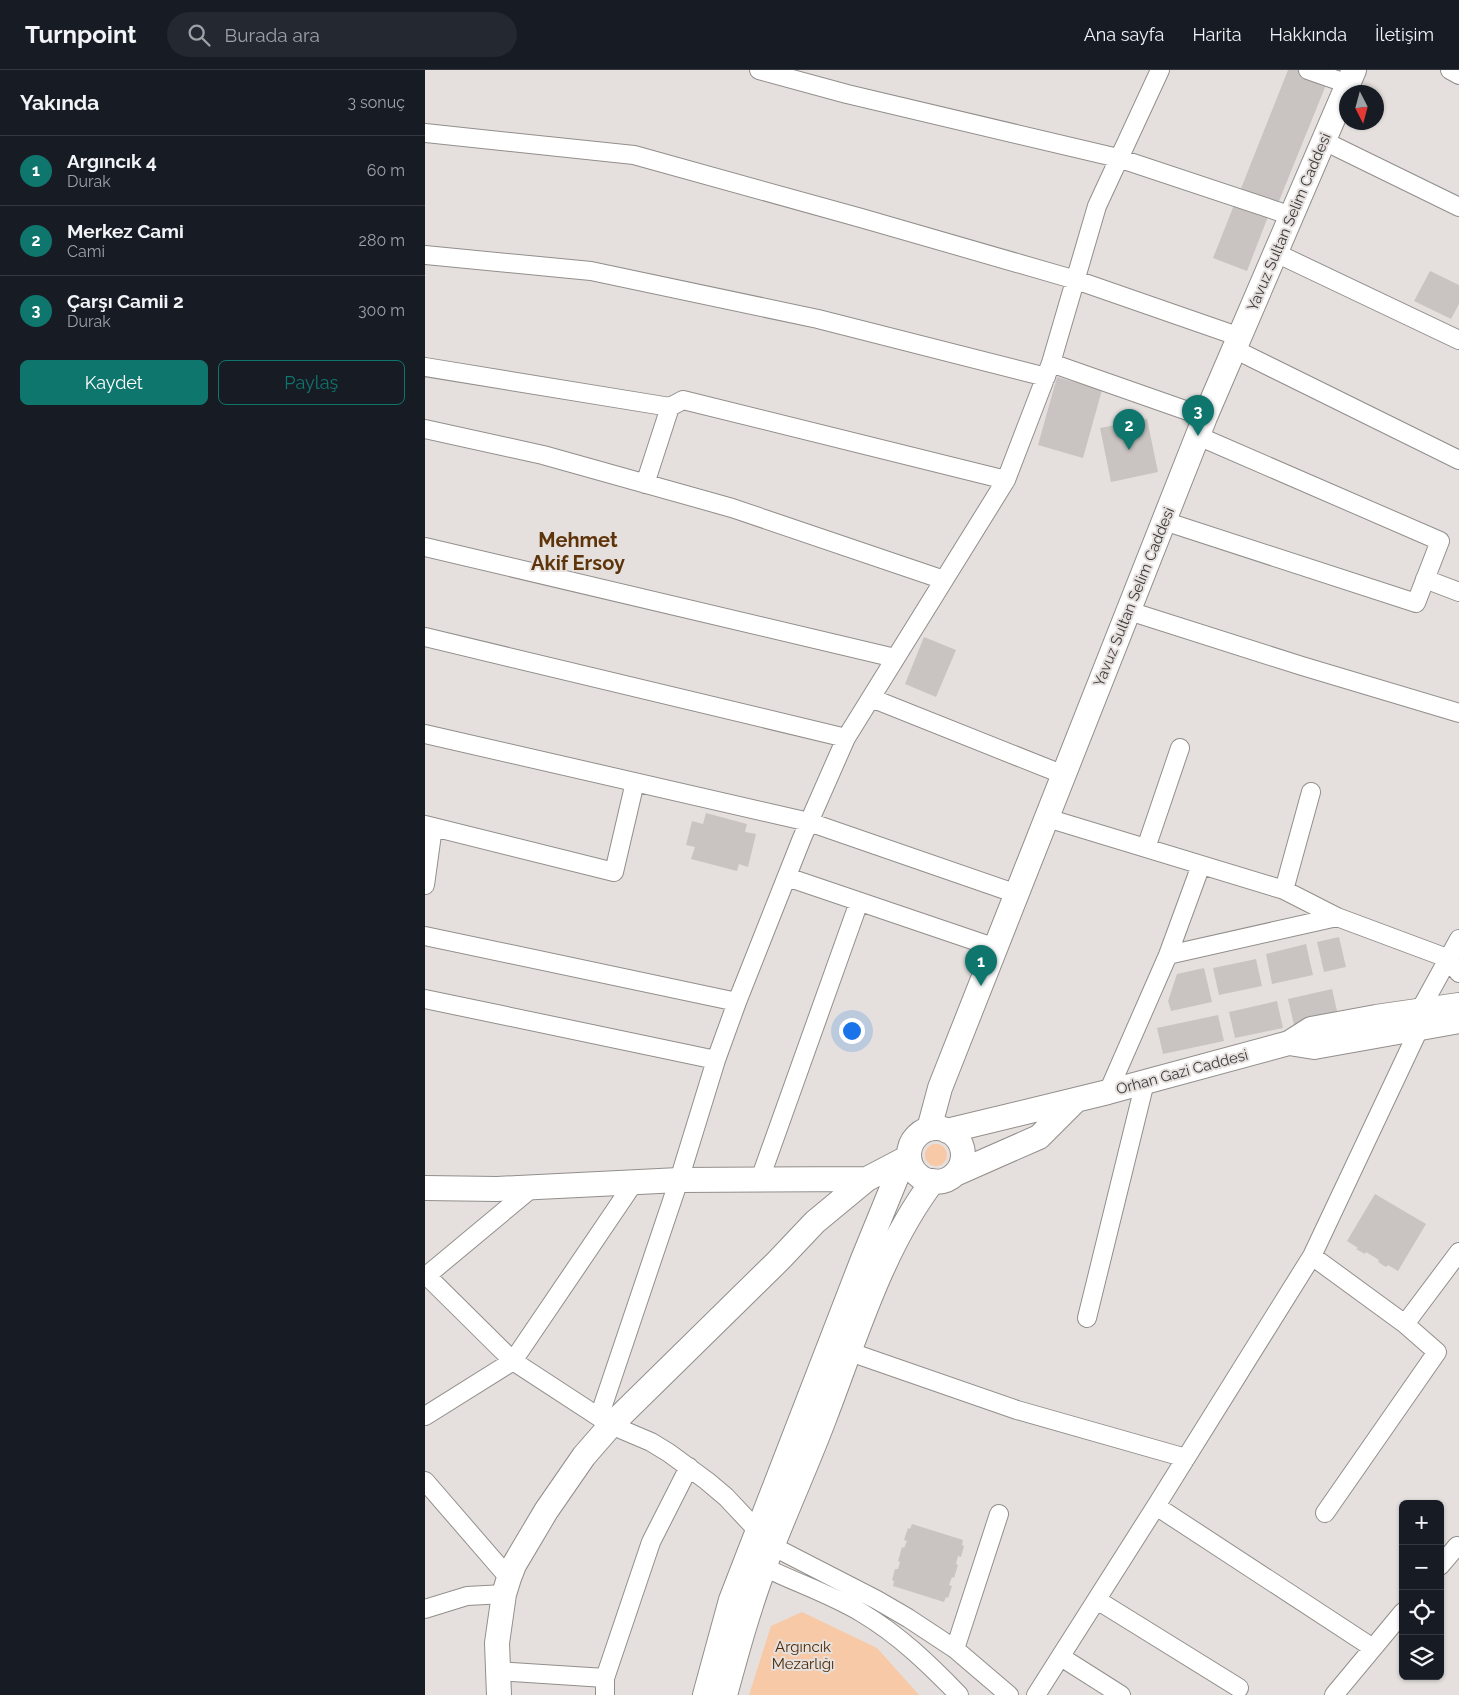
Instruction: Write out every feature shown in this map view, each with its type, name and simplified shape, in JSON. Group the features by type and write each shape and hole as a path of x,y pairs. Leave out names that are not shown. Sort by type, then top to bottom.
{"street":[{"path":"759,70 857,97 1118,158 1292,216"},
{"path":"689,1467 651,1542 605,1687 497,1688 497,1643 506,1586 525,1544 605,1421 716,1060 737,1002 809,822 846,738 1006,480 1049,370 1097,206 1160,70"},
{"path":"1308,70 1351,77"},
{"path":"1450,70 1459,74"},
{"name":"Yavuz Sultan Selim Caddesi","path":"938,1130 941,1088 1017,894 1201,427 1351,77"},
{"path":"425,133 634,155 1076,280 1237,343 1459,460"},
{"path":"1324,141 1459,207"},
{"path":"1276,253 1459,340"},
{"path":"425,255 591,272 818,319 1049,370 1201,427 1440,541 1416,603 1164,521"},
{"path":"425,367 670,407 683,400 1006,480"},
{"path":"645,484 670,407"},
{"path":"425,429 543,455 732,508 944,580"},
{"path":"425,547 895,658"},
{"path":"1425,579 1459,592"},
{"path":"1129,611 1311,669 1459,713"},
{"path":"425,637 846,738"},
{"path":"871,698 1064,775"},
{"path":"425,734 809,822 1017,894"},
{"path":"1146,848 1180,748"},
{"path":"425,886 429,826 614,872 635,782"},
{"path":"1284,890 1311,792"},
{"path":"1047,818 1284,890 1337,916 1447,958 1459,973"},
{"path":"1108,1092 1168,955 1201,865"},
{"path":"787,877 996,948"},
{"path":"760,1179 859,902"},
{"path":"1168,955 1337,916"},
{"path":"425,936 737,1002"},
{"path":"1036,1695 1312,1256 1447,958 1459,939"},
{"path":"425,999 716,1060"},
{"name":"Orhan Gazi Caddesi","path":"1420,1019 1459,1005"},
{"name":"Orhan Gazi Caddesi","path":"938,1130 1076,1100 1145,1082 1289,1043 1311,1029 1420,1019 1459,1021"},
{"path":"1087,1318 1145,1082"},
{"path":"705,1695 731,1600 760,1551 815,1443 896,1240 909,1216 944,1178 962,1162 963,1153 958,1140 938,1130 921,1133 914,1140 910,1148 910,1159 914,1170 921,1177 944,1178 1039,1137 1076,1100"},
{"path":"605,1421 779,1260 815,1222 867,1179 910,1159"},
{"path":"725,1695 741,1640 760,1551 874,1233 899,1171 910,1159"},
{"path":"425,1188 481,1189 679,1180 867,1179"},
{"path":"425,1416 513,1361 635,1181"},
{"path":"533,1187 426,1275 513,1361 605,1421 651,1442 689,1467 726,1497 760,1551 879,1624 921,1656 959,1695"},
{"path":"1405,1324 1459,1252"},
{"path":"1312,1256 1405,1324 1437,1352 1325,1513"},
{"path":"850,1352 1017,1410 1186,1458"},
{"path":"425,1482 506,1586"},
{"path":"1156,1506 1373,1648"},
{"path":"955,1649 999,1514"},
{"path":"1444,1561 1457,1546"},
{"path":"760,1551 877,1600 955,1649 1009,1695"},
{"path":"425,1609 506,1586"},
{"path":"1097,1600 1239,1688"},
{"path":"1334,1695 1399,1617"},
{"path":"1061,1656 1121,1695"}],"green space":[{"path":"936,1144 946,1151 947,1155 940,1165 936,1166 926,1159 925,1155 932,1145"},
{"name":"Argıncık Mezarlığı","path":"802,1612 877,1648 919,1695 749,1695 771,1626"}],"building":[{"path":"1288,70 1303,70 1328,80 1277,206 1240,191"},
{"path":"1236,200 1269,214 1247,271 1213,258"},
{"path":"1430,271 1459,285 1459,304 1451,319 1414,301"},
{"path":"1057,377 1102,390 1083,458 1038,445"},
{"path":"1147,419 1158,472 1111,482 1100,428"},
{"path":"924,637 956,650 936,697 905,684"},
{"path":"706,813 747,824 745,832 756,834 748,867 739,864 737,871 691,859 695,847 686,845 692,821 703,824"},
{"path":"1339,937 1346,967 1324,972 1317,942"},
{"path":"1306,944 1313,975 1272,984 1266,954"},
{"path":"1256,959 1262,986 1219,995 1213,968"},
{"path":"1204,968 1212,1002 1171,1011 1168,1001 1177,974"},
{"path":"1332,989 1338,1015 1294,1025 1288,999"},
{"path":"1277,1001 1283,1028 1235,1038 1229,1012"},
{"path":"1218,1015 1224,1041 1163,1054 1157,1028"},
{"path":"1375,1194 1426,1224 1398,1271 1388,1265 1386,1267 1378,1262 1379,1260 1366,1252 1365,1254 1356,1249 1358,1248 1347,1241"},
{"path":"912,1524 963,1540 962,1545 964,1546 961,1557 958,1556 956,1564 958,1565 954,1578 952,1577 949,1585 952,1586 948,1598 946,1597 944,1602 893,1586 894,1581 892,1580 895,1569 898,1569 902,1547 904,1548 907,1541 904,1540 908,1528 910,1529"}],"place":[{"name":"Çarşı Camii 2","path":"1198,436"},
{"name":"Merkez Cami","path":"1129,450"},
{"name":"Argıncık 4","path":"981,986"}],"district":[{"name":"Mehmet Akif Ersoy","path":"578,552"}]}
